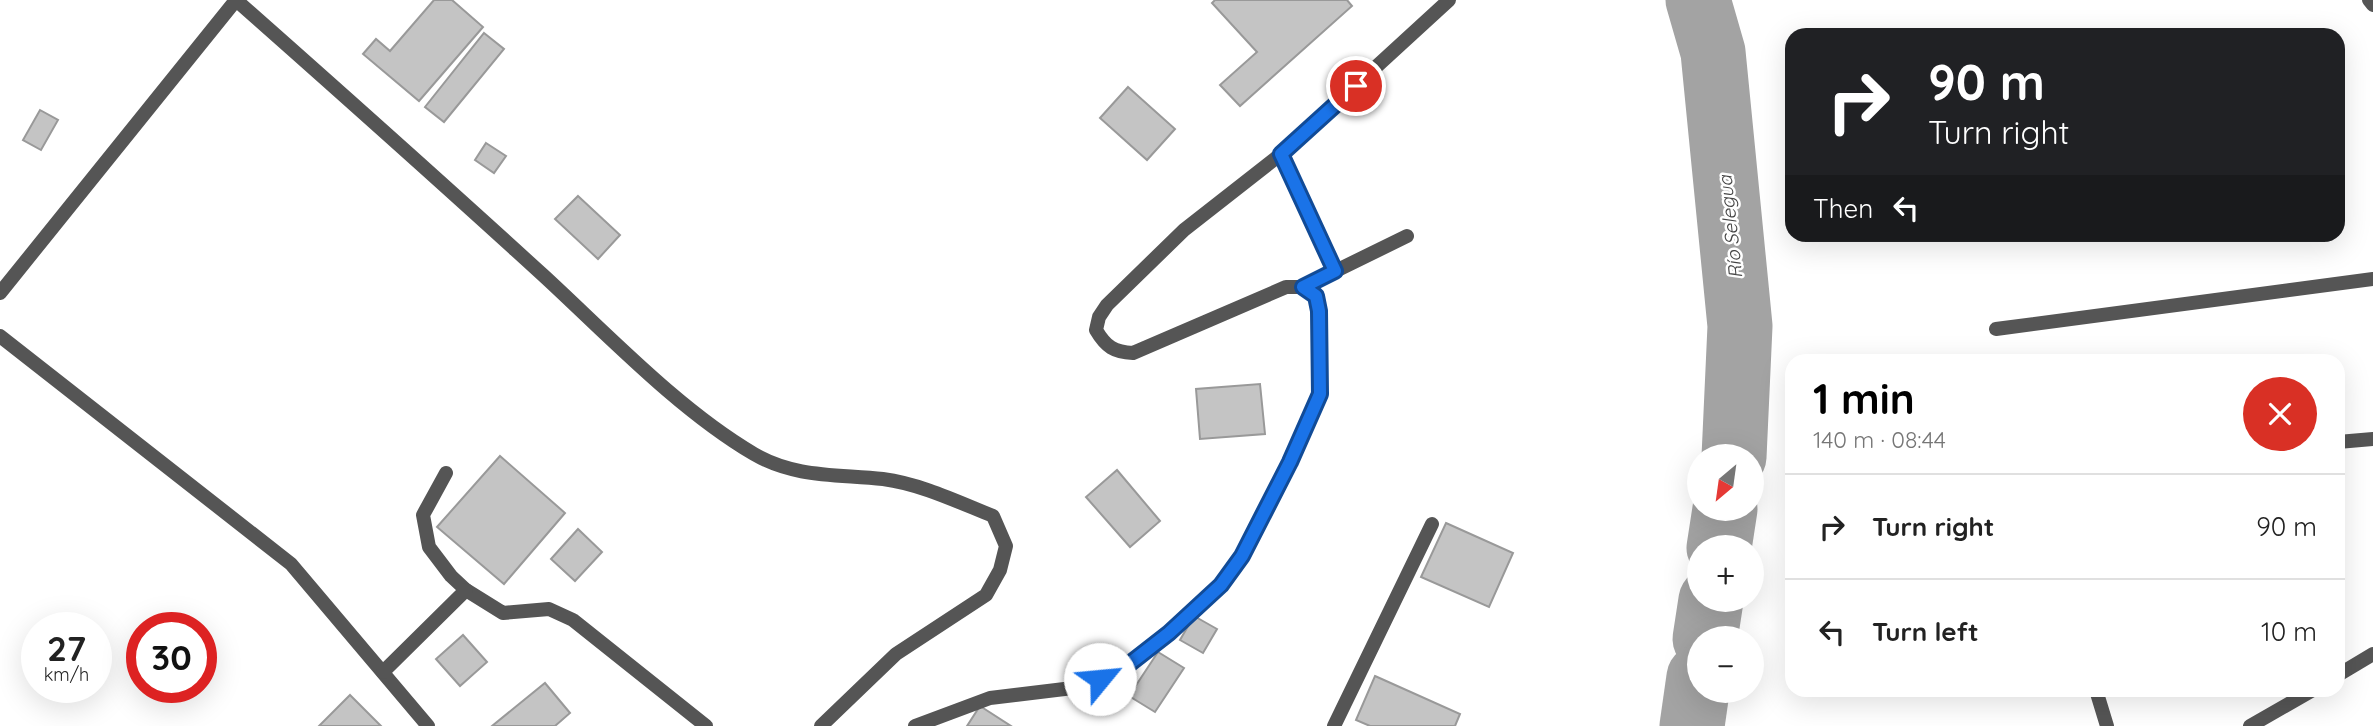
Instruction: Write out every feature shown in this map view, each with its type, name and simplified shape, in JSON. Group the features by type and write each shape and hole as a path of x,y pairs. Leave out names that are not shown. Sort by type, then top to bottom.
{"street":[{"path":"0,293 236,0 431,173 683,404 754,454 787,470 828,476 885,479 928,490 993,516 1006,546 1000,570 986,595 896,654 821,726"},
{"path":"1407,236 1303,287 1286,287 1133,353 1118,352 1104,343 1096,330 1099,317 1107,305 1184,230 1281,154 1448,0"},
{"path":"2369,0 2373,5"},
{"path":"1281,154 1335,271"},
{"path":"1996,329 2373,279"},
{"path":"915,726 990,698 1081,687 1119,672 1169,633 1221,585 1242,556 1290,462 1320,394 1319,311 1316,296 1303,287"},
{"path":"0,336 291,564 428,726"},
{"path":"2345,441 2373,439"},
{"path":"446,472 423,515 429,547 467,590 503,613 549,609 573,620 706,726"},
{"path":"1334,726 1432,524"},
{"path":"383,672 467,590"},
{"path":"2345,671 2373,654"},
{"path":"2098,697 2107,726"},
{"path":"2250,726 2301,697"}],"building":[{"path":"434,0 452,0 483,27 419,101 363,54 376,39 390,51"},
{"path":"1215,0 1347,0 1352,6 1240,106 1220,85 1257,52 1212,3"},
{"path":"484,33 504,49 444,122 425,107"},
{"path":"1128,87 1175,129 1147,160 1100,118"},
{"path":"40,110 58,120 41,150 23,140"},
{"path":"486,143 506,156 494,173 475,160"},
{"path":"578,196 620,235 598,259 555,219"},
{"path":"1260,384 1265,434 1200,439 1196,389"},
{"path":"500,456 565,513 504,584 437,527"},
{"path":"1117,470 1160,521 1130,547 1086,497"},
{"path":"1446,523 1513,553 1489,607 1421,577"},
{"path":"578,529 602,552 575,581 551,559"},
{"path":"1194,616 1217,629 1203,653 1180,640"},
{"path":"463,635 487,662 460,686 436,659"},
{"path":"1158,652 1184,668 1155,712 1129,696"},
{"path":"1375,676 1460,714 1455,726 1370,726 1356,720"},
{"path":"545,683 570,713 555,726 492,726"},
{"path":"350,695 381,726 319,726"},
{"path":"980,706 1011,726 967,726"}],"waterway":[{"name":"Río Selegua","path":"1698,0 1713,52 1740,326 1735,444"},
{"name":"Río Selegua","path":"1721,535 1723,522"},
{"name":"Río Selegua","path":"1707,626 1709,612"},
{"name":"Río Selegua","path":"1692,726 1695,703"}],"route":[{"path":"1100,679 1119,672 1169,633 1221,585 1242,556 1290,462 1320,394 1319,311 1316,296 1303,287 1335,271 1281,154 1356,86"}]}
